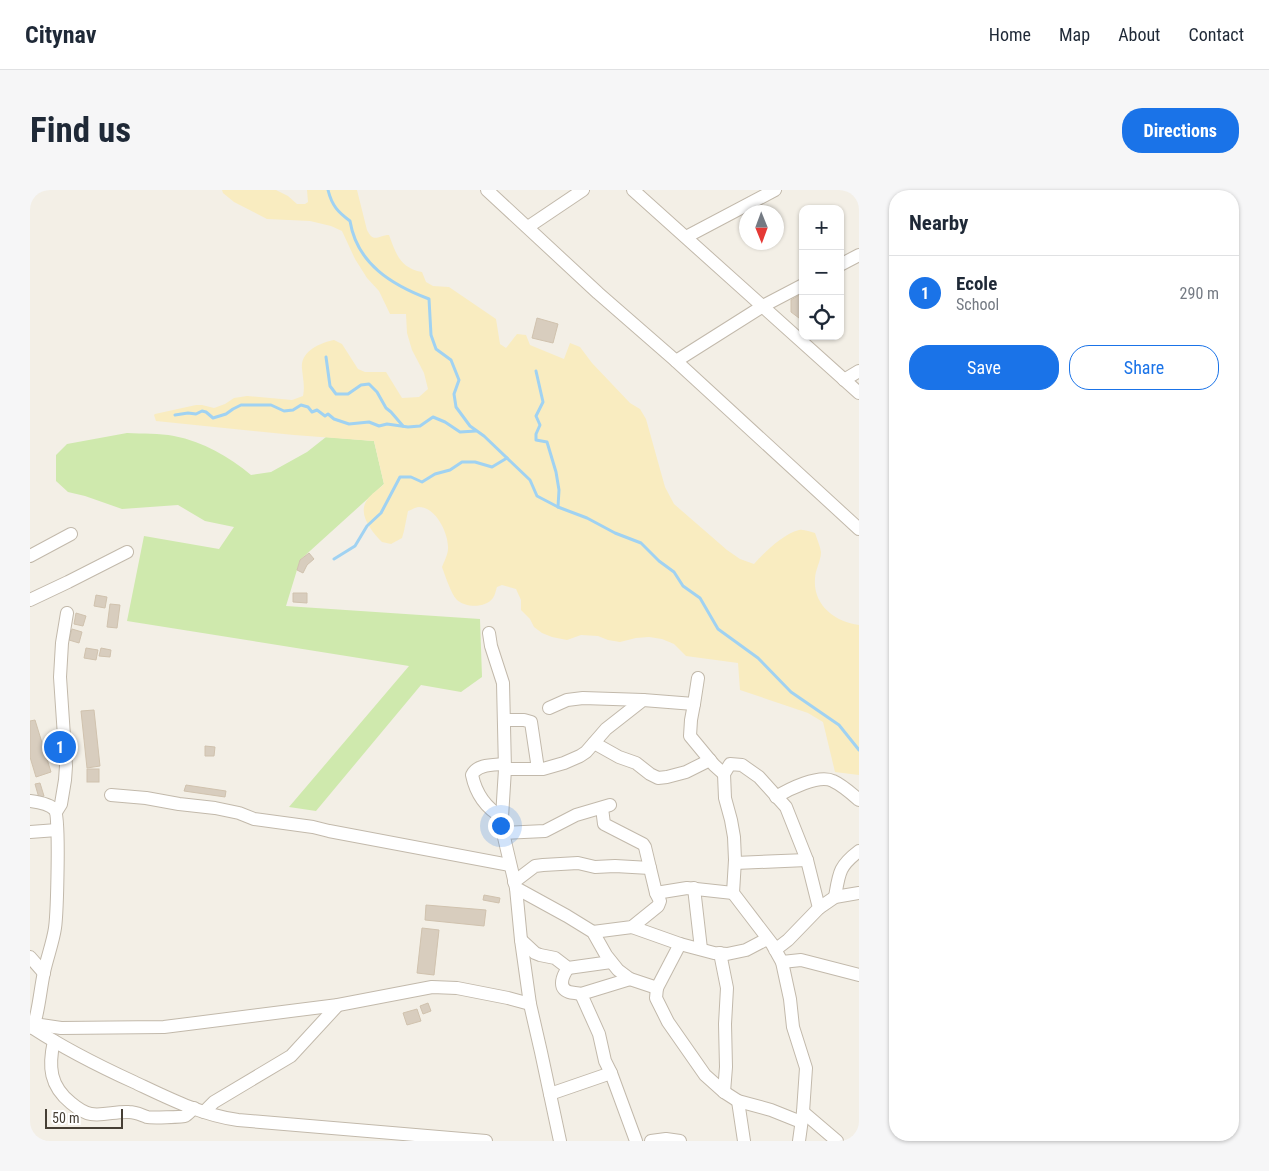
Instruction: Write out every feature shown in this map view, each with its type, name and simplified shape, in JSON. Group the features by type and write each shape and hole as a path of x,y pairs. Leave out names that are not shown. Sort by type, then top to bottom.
{"street":[{"path":"487,190 859,529"},
{"path":"528,227 583,190"},
{"path":"633,190 859,393"},
{"path":"686,237 775,190"},
{"path":"844,264 859,255"},
{"path":"676,361 762,306 799,287"},
{"path":"844,380 859,371"},
{"path":"30,556 71,534"},
{"path":"30,600 126,552"},
{"path":"32,1026 37,1016 44,972 55,930 56,812 61,804 66,766 60,677 62,643 67,613"},
{"path":"489,633 502,684 504,720 502,817 504,833 515,885 530,1004 560,1141"},
{"path":"698,678 690,736 724,774"},
{"path":"549,708 567,700 583,698 694,704"},
{"path":"502,817 493,812 482,799 476,789 472,775 474,771 482,767 504,766 543,769 564,764 586,752 606,729 644,700"},
{"path":"504,720 531,722 538,769"},
{"path":"594,743 619,757 636,763 658,778 686,772 710,760"},
{"path":"799,1141 806,1068 793,1027 790,999 779,956 733,893 734,836 725,798 724,774 730,764 742,765 759,777 786,807 807,860 819,908"},
{"path":"776,797 807,782 826,779 834,781 859,800"},
{"path":"112,795 215,808 239,813 254,819 313,827 510,865"},
{"path":"30,801 45,805 56,812"},
{"path":"504,833 545,831 576,815 606,806 604,824 643,844 645,847 660,901 658,906 632,927"},
{"path":"30,832 57,830"},
{"path":"835,897 837,882 843,866 848,859 859,851"},
{"path":"735,863 807,860"},
{"path":"515,885 535,866 543,864 578,863 595,867 650,868"},
{"path":"515,885 593,932 611,962 630,979 657,988"},
{"path":"656,892 694,888 733,893"},
{"path":"694,888 701,949"},
{"path":"779,956 788,940 819,908 835,897 858,895"},
{"path":"593,932 632,927 708,952 727,954 746,950 767,938"},
{"path":"521,940 534,953 555,958 568,968 611,962"},
{"path":"680,944 657,988 656,998 668,1022 705,1075 724,1092 738,1101 802,1117 837,1141"},
{"path":"720,953 727,988 724,1092"},
{"path":"779,956 859,975"},
{"path":"30,957 44,972"},
{"path":"568,968 562,980 563,989 567,992 581,994 630,979"},
{"path":"32,1026 62,1028 164,1028 338,1005 432,987 457,988 530,1004"},
{"path":"581,994 599,1034 605,1061 636,1141"},
{"path":"54,1041 51,1066 56,1088 64,1098 83,1111 89,1114 126,1112 153,1118 166,1116 180,1117 186,1116 214,1102 291,1056 338,1005"},
{"path":"32,1026 88,1060 173,1100 210,1114 238,1120 419,1138 486,1141"},
{"path":"550,1094 611,1073"},
{"path":"738,1101 744,1141"},
{"path":"651,1141 666,1139 680,1141"}],"green space":[{"path":"127,433 168,435 195,442 224,456 251,475 271,472 307,452 326,437 374,441 384,484 300,560 286,606 480,619 482,677 461,692 421,685 316,811 289,807 409,666 127,621 144,536 219,549 234,527 205,521 178,505 122,509 68,492 56,481 56,455 67,444"}],"sand":[{"path":"222,190 276,190 288,196 297,204 305,204 308,202 307,190 357,190 367,230 372,237 389,235 400,259 409,267 422,272 426,282 433,286 449,287 496,319 500,344 506,348 517,334 526,335 530,345 564,359 570,343 580,347 592,363 630,403 640,409 646,419 665,487 674,504 727,550 740,559 754,564 763,554 787,535 801,530 815,533 821,552 815,579 818,597 827,611 834,616 859,625 859,775 835,772 823,722 808,713 740,690 738,663 686,656 674,644 662,639 649,637 620,642 598,636 581,635 567,640 552,637 534,627 530,619 521,610 521,600 516,589 502,585 497,587 493,598 486,604 470,606 461,603 450,589 442,567 448,551 448,543 444,529 431,511 419,507 408,511 402,538 391,544 382,542 367,522 364,505 384,484 374,441 156,421 155,414 196,405 214,408 234,398 247,396 292,400 303,396 302,363 304,357 317,346 334,340 342,344 358,369 365,372 386,372 402,398 419,397 428,389 424,373 412,350 407,333 406,314 390,314 379,291 367,278 355,259 342,231 310,221 267,219 234,202"}],"building":[{"path":"799,295 799,318 791,312 791,300"},
{"path":"537,318 558,324 553,343 532,338"},
{"path":"309,553 314,559 307,565 303,573 297,570 300,560"},
{"path":"293,593 307,593 307,603 293,602"},
{"path":"96,595 107,597 105,608 94,606"},
{"path":"110,604 120,605 117,628 107,627"},
{"path":"76,613 86,616 83,626 74,624"},
{"path":"72,629 82,632 79,643 69,640"},
{"path":"86,648 98,650 96,660 84,658"},
{"path":"101,648 111,650 110,657 99,656"},
{"path":"94,710 100,766 87,768 81,711"},
{"path":"35,720 51,772 36,777 30,757 30,721"},
{"path":"205,746 215,747 214,756 205,756"},
{"path":"87,769 99,769 99,782 87,782"},
{"path":"40,783 44,796 39,798 35,784"},
{"path":"186,785 226,791 225,797 184,791"},
{"path":"484,895 500,898 499,903 483,900"},
{"path":"426,905 486,910 484,926 425,920"},
{"path":"422,928 439,930 434,975 417,973"},
{"path":"428,1003 431,1011 423,1014 420,1006"},
{"path":"417,1009 421,1021 407,1025 403,1013"}],"waterway":[{"path":"328,190 336,208 350,221 354,236 368,261 390,280 429,299 431,335 436,349 451,360 459,380 454,394 456,407 470,426 484,436 530,480 537,496 558,507 587,518 615,533 641,543 659,561 674,572 683,586 700,598 718,629 758,658 791,692 839,725 859,750"},
{"path":"326,357 330,386 336,394 348,394 361,385 369,384 377,392 386,408 403,426"},
{"path":"536,371 543,402 536,416 540,425 536,434 536,440 547,442 556,472 559,490 558,507"},
{"path":"175,415 196,414 202,411 213,418 226,414 241,405 271,405 284,411 293,410 301,405 308,407 312,412 317,410 325,416 328,414 334,419 349,424 369,422 379,426 387,424 408,427 420,426 433,417 460,432 476,431"},
{"path":"334,559 355,546 367,526 381,513 400,477 411,477 422,482 435,474 450,470 462,462 475,462 492,467 507,458"}],"place":[{"name":"Ecole","path":"60,747"}]}
